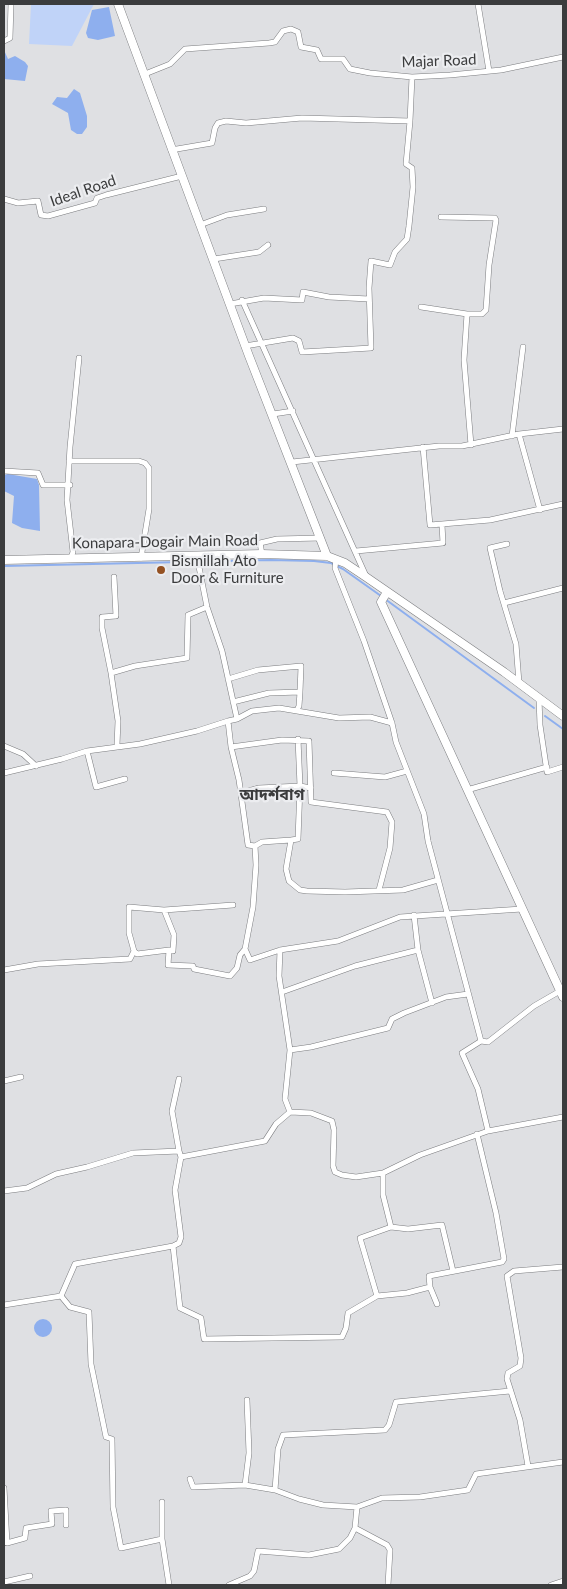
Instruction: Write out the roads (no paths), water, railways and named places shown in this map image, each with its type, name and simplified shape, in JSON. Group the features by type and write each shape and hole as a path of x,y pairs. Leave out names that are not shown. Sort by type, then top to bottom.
{"street":[{"path":"4,41 10,38 11,4"},
{"path":"118,4 245,346 322,538 327,556"},
{"path":"478,4 489,71"},
{"name":"Majar Road","path":"145,74 170,64 185,49 275,42 282,31 292,29 298,32 301,47 317,50 321,59 342,59 350,69 355,71 412,77 527,66 563,57"},
{"path":"245,346 296,338 304,352 369,349 372,346 369,299 371,262 390,265 395,252 407,239 413,187 412,168 406,164 412,77"},
{"path":"171,150 212,143 218,123 226,121 246,122 302,118 410,121"},
{"name":"Ideal Road","path":"4,199 18,202 38,201 41,215 48,216 95,203 97,198 106,195 182,176"},
{"path":"200,225 227,215 264,209"},
{"path":"422,307 467,314 482,314 486,310 489,265 496,220 495,218 441,217"},
{"path":"214,259 259,252 268,245"},
{"path":"230,304 242,300 302,300 303,292 369,299"},
{"path":"242,300 260,343 315,459 366,577"},
{"path":"467,314 464,360 471,445"},
{"path":"512,436 523,347"},
{"path":"71,558 73,552 67,500 70,485 69,461 79,358"},
{"path":"273,414 293,411"},
{"path":"292,462 423,447 471,445 519,434 563,429"},
{"path":"519,434 540,510"},
{"path":"423,447 428,524 442,525 490,520 563,504"},
{"path":"69,461 139,461 145,463 149,468 149,509 141,558"},
{"path":"4,471 38,473 43,485 70,485"},
{"path":"356,551 443,542 442,525"},
{"path":"262,554 260,543 277,539 322,538"},
{"path":"507,544 490,548 516,644 519,683"},
{"name":"Konapara-Dogair Main Road","path":"4,560 197,558 262,554 327,556 335,563 366,577 384,596 519,683 563,716"},
{"path":"197,558 207,607 228,679 237,719"},
{"path":"335,563 392,723 406,771 424,814 438,880 450,914 481,1041"},
{"path":"114,577 116,616 102,617 102,628 112,673 118,721 118,745"},
{"path":"504,603 563,588"},
{"path":"384,596 468,790 562,994 534,1006 488,1042 481,1041 462,1053 478,1089 488,1130"},
{"path":"112,673 135,666 187,658 188,615 207,607"},
{"path":"228,679 258,670 301,666 300,706 297,710"},
{"path":"233,702 269,693 300,692"},
{"path":"540,699 540,725 547,772 563,767"},
{"path":"4,773 87,751 118,745 140,744 197,731 262,709 297,710 338,718 370,717 392,723"},
{"path":"228,722 248,845 255,846 262,842 298,839 300,786 298,739"},
{"path":"231,747 306,739 311,743 311,802 387,812 392,822 390,848 379,890"},
{"path":"4,746 23,754 36,766"},
{"path":"87,751 96,787 125,779"},
{"path":"468,790 546,767"},
{"path":"334,773 385,777 406,771"},
{"path":"241,793 251,789 300,786 311,788"},
{"path":"291,840 287,875 289,881 300,890 404,890 438,880"},
{"path":"169,950 168,965 192,966 194,969 230,976 237,968 240,955 245,949 253,907 256,865 255,846"},
{"path":"4,970 38,964 130,959 134,951 129,933 129,907 164,910 224,908 233,905"},
{"path":"245,949 250,960 280,950 338,940 389,921 414,915 522,909"},
{"path":"134,951 137,954 173,950 174,935 164,910"},
{"path":"414,915 418,950 432,1003"},
{"path":"280,950 279,976 290,1050 285,1098 290,1112"},
{"path":"282,992 355,966 418,950"},
{"path":"290,1050 388,1028 392,1019 446,997 468,994"},
{"path":"4,1081 21,1077"},
{"path":"61,1296 75,1264 173,1246 179,1243 181,1238 175,1190 181,1157 172,1112 179,1079"},
{"path":"181,1157 265,1141 276,1124 290,1112 312,1112 332,1121 334,1130 333,1166 335,1172 356,1177 383,1173 420,1155 488,1130 563,1117"},
{"path":"437,1304 430,1287 429,1276 502,1262 504,1259 496,1213 477,1134"},
{"path":"4,1191 27,1188 56,1174 133,1153 179,1151"},
{"path":"383,1173 383,1195 391,1227"},
{"path":"377,1296 360,1238 391,1227 408,1229 442,1225 453,1271"},
{"path":"173,1246 180,1308 201,1318 204,1339 342,1337 346,1328 348,1313 377,1296 407,1293 430,1287"},
{"path":"528,1466 520,1420 510,1391 508,1373 520,1366 521,1358 507,1276 514,1270 563,1268"},
{"path":"4,1305 61,1296"},
{"path":"61,1296 70,1307 89,1312 92,1364 106,1437 112,1439 113,1507 121,1548 162,1539"},
{"path":"275,1490 278,1449 283,1435 385,1430 389,1425 396,1402 510,1391"},
{"path":"245,1485 249,1453 247,1400"},
{"path":"190,1479 193,1487 245,1485 275,1490 299,1499 323,1504 357,1507 382,1498 420,1497 468,1490 476,1474 563,1462"},
{"path":"4,1488 6,1543 25,1538 26,1528 52,1524 51,1511 66,1510 66,1524"},
{"path":"162,1502 162,1539 169,1585"},
{"path":"228,1585 250,1576 254,1572 258,1551 309,1555 339,1549 350,1538 355,1528 357,1507"},
{"path":"355,1528 387,1544 390,1550 388,1585"},
{"path":"4,1582 30,1576"},
{"path":"551,1585 563,1581"}],"water":[{"path":"109,7 115,36 98,40 88,38 86,33 92,10"},
{"path":"4,50 8,59 15,56 28,66 25,81 4,79"},
{"path":"74,89 80,93 87,116 87,127 82,134 77,134 71,130 68,113 52,104 57,97 67,98"},
{"path":"4,475 37,479 39,485 40,531 22,528 12,523 14,496 4,491"},
{"path":"39,1319 47,1319 52,1324 50,1335 39,1337 34,1332 34,1324"}],"waterway":[{"path":"4,566 271,560 314,561 331,563 343,569 381,596"},
{"path":"385,599 534,708"},
{"path":"545,716 563,729"}],"place":[{"name":"Bismillah Ato Door & Furniture","path":"161,570"}],"district":[{"name":"আদর্শবাগ","path":"272,795"}]}
